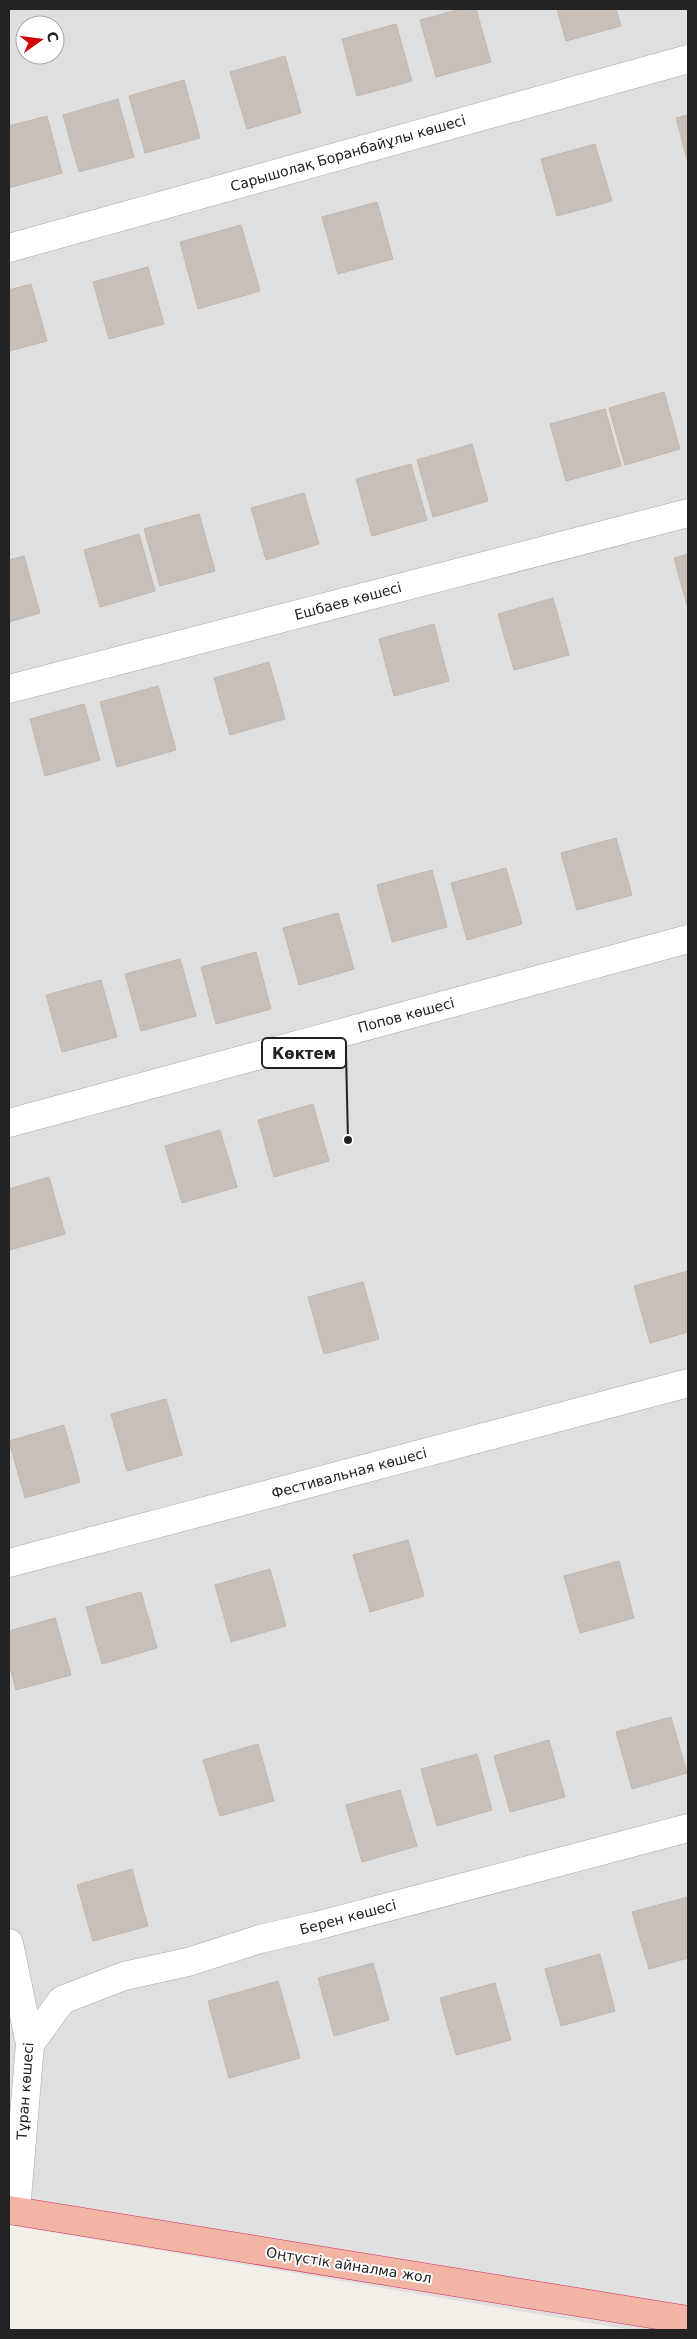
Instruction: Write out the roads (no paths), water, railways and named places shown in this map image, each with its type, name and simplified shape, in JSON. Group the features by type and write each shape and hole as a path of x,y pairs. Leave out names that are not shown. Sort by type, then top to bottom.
{"highway":[{"name":"Оңтүстік айналма жол","path":"12,2210 688,2320"}],"street":[{"name":"Сарышолақ Боранбайұлы көшесі","path":"9,248 688,59"},
{"name":"Ешбаев көшесі","path":"9,689 688,513"},
{"name":"Попов көшесі","path":"9,1123 688,939"},
{"name":"Фестивальная көшесі","path":"9,1563 688,1382"},
{"name":"Берен көшесі","path":"30,2044 62,2000 124,1976 188,1962 260,1939 688,1828"},
{"name":"Тұран көшесі","path":"9,1943 30,2044 12,2210"}],"place":[{"name":"Көктем","path":"348,1140"}]}
